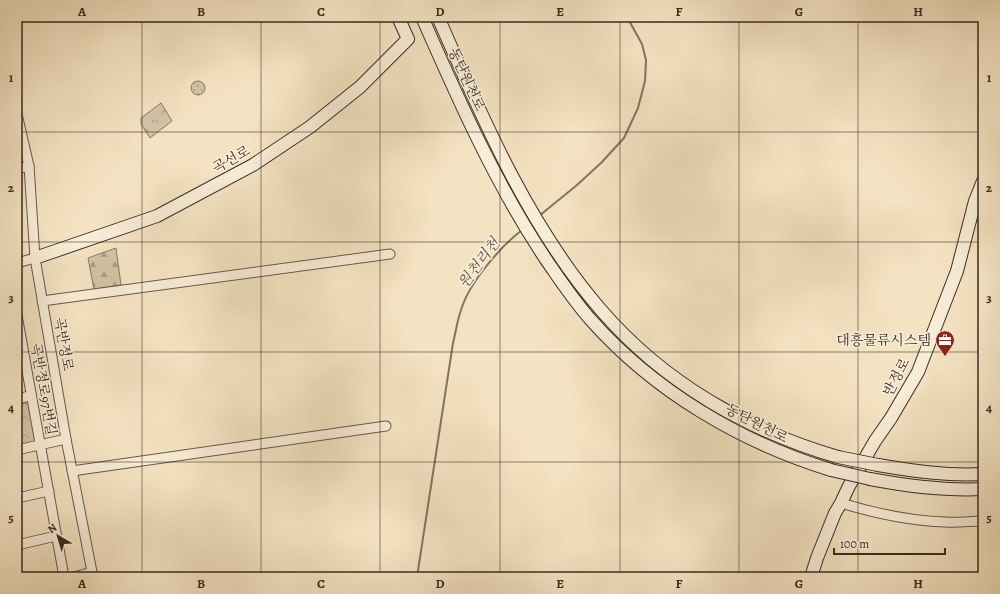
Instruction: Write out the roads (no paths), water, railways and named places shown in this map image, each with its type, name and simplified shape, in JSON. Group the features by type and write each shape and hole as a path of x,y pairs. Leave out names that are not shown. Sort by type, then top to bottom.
{"main road":[{"name":"곡선로","path":"35,258 157,216 253,165 310,127 360,87 408,39 398,17"},
{"name":"동탄원천로","path":"422,17 485,154 517,214 565,287 590,319 616,347 646,373 669,391 698,409 768,448 799,460 831,470 906,485 972,490 983,489"},
{"name":"동탄원천로","path":"438,17 496,145 528,206 576,278 601,310 627,338 657,364 680,382 741,419 780,438 812,449 838,457 878,466 920,472 983,474"},
{"name":"반정로","path":"811,577 829,527 849,486 918,372 957,271 975,201 983,181"}],"street":[{"name":"곡반정로","path":"17,114 29,166 35,258 42,301 66,439 93,575"},
{"path":"17,169 29,166"},
{"path":"42,301 390,254"},
{"name":"곡선로","path":"17,262 35,258"},
{"name":"곡반정로97번길","path":"17,315 20,349 31,395 40,444"},
{"path":"17,400 31,395"},
{"path":"72,470 386,426"},
{"name":"곡반정로97번길","path":"17,450 66,439"},
{"path":"40,444 64,577"},
{"path":"17,498 49,491"},
{"path":"841,503 865,510 913,518 945,522 983,521"},
{"path":"17,545 56,536"},
{"path":"74,577 93,575"}],"waterway":[{"name":"원천리천","path":"539,216 601,163 624,138 638,108 645,81 646,60 642,44 627,17"},
{"name":"원천리천","path":"417,577 453,343 460,314 471,288 486,266 504,246 522,230"}],"place":[{"name":"대흥물류시스템","path":"945,357"}]}
